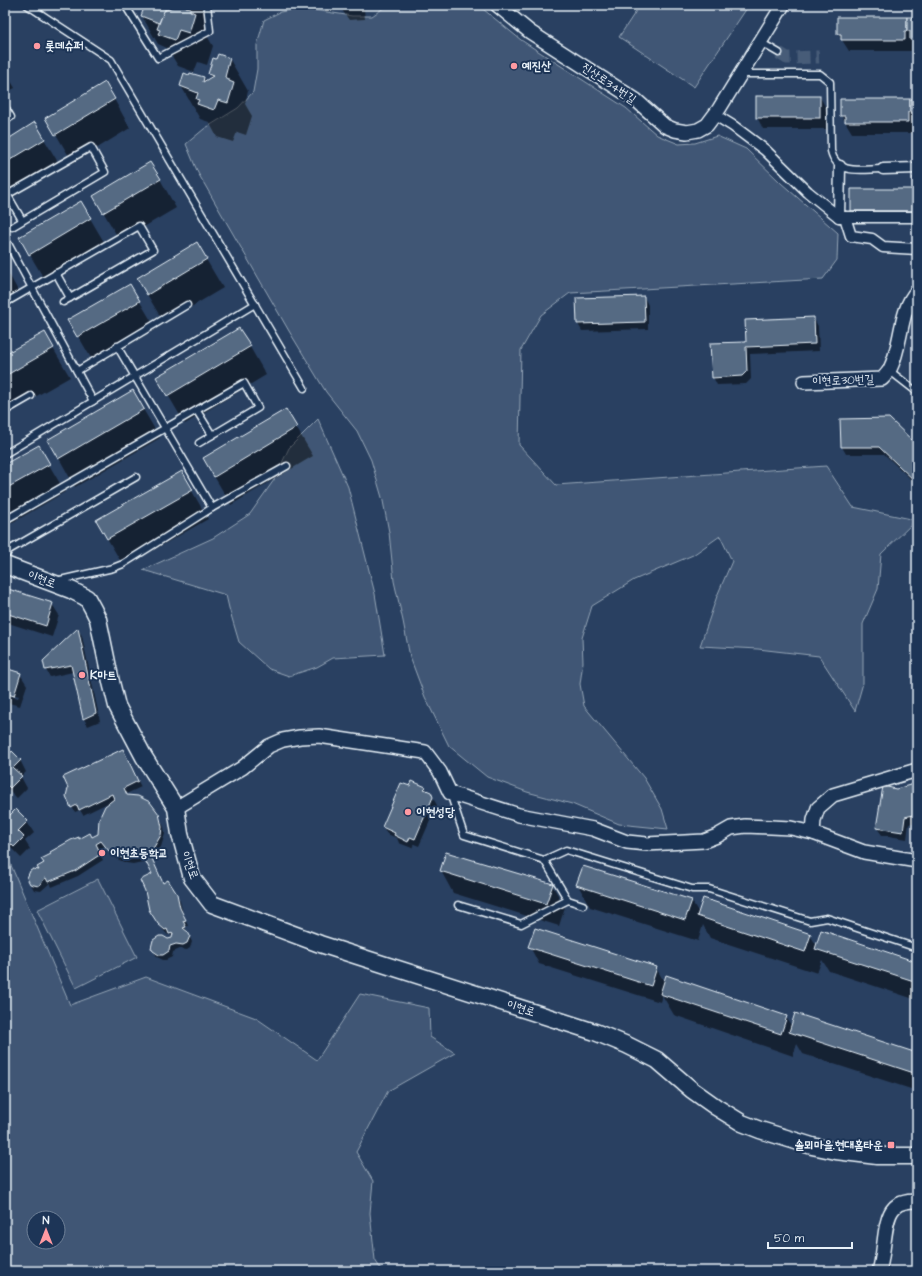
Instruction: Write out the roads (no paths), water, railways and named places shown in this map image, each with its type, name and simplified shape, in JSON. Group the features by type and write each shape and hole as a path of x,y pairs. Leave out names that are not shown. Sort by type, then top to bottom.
{"street":[{"name":"진산로34번길","path":"497,5 530,32 636,100 664,126 687,132 698,130 707,125 717,112 783,5"},
{"path":"717,112 765,150 808,192 842,217 917,217"},
{"path":"840,166 842,217 851,236 872,239 883,247 917,249"},
{"path":"883,169 917,168"},
{"name":"이현로30번길","path":"804,382 882,379 890,370 902,323 912,296 917,291"},
{"name":"이현로","path":"7,558 87,598 98,619 117,706 144,757 176,808 180,834 192,878 212,904 320,944 595,1032 627,1044 657,1060 692,1090 729,1116 742,1123 778,1137 812,1146 856,1154 917,1156"},
{"path":"176,808 242,768 269,746 283,740 319,736 425,752 440,772 450,793 519,815 594,829 627,842 647,844 704,841 731,828 745,826 791,828 813,833 864,852 917,861"},
{"path":"813,833 814,820 818,808 833,795 917,770"},
{"path":"879,1271 884,1251 888,1217 894,1207 906,1202 917,1201"}],"lane":[{"path":"27,5 111,60 304,388"},
{"path":"125,5 158,58 210,31 207,5"},
{"path":"760,42 779,53"},
{"path":"740,74 820,74 830,82 830,151 832,158 843,168 852,170 883,169"},
{"path":"5,107 10,117 5,120"},
{"path":"12,227 105,172 91,147 6,195 22,220"},
{"path":"5,303 139,226 153,250 63,302"},
{"path":"5,238 93,401"},
{"path":"56,273 70,298"},
{"path":"5,454 134,375 255,304"},
{"path":"76,371 187,305"},
{"path":"116,346 212,508"},
{"path":"890,370 917,392"},
{"path":"5,520 244,383 258,408 199,443"},
{"path":"5,411 31,396"},
{"path":"197,411 212,435"},
{"path":"5,561 54,581 113,568 124,564 212,508 287,466"},
{"path":"7,558 136,478"},
{"path":"5,543 7,558"},
{"path":"450,793 464,835 544,860 568,900 582,905"},
{"path":"544,860 566,850 692,889 709,889 810,921 826,918 917,948"},
{"path":"458,905 522,924 568,900"}],"tunnel":[{"path":"779,53 787,58 819,57"}],"place":[{"name":"롯데슈퍼","path":"37,46"},
{"name":"예진산","path":"514,66"},
{"name":"K마트","path":"82,675"},
{"name":"이현성당","path":"408,812"},
{"name":"이현초등학교","path":"102,853"},
{"name":"솔뫼마을.현대홈타운","path":"891,1145"}]}
